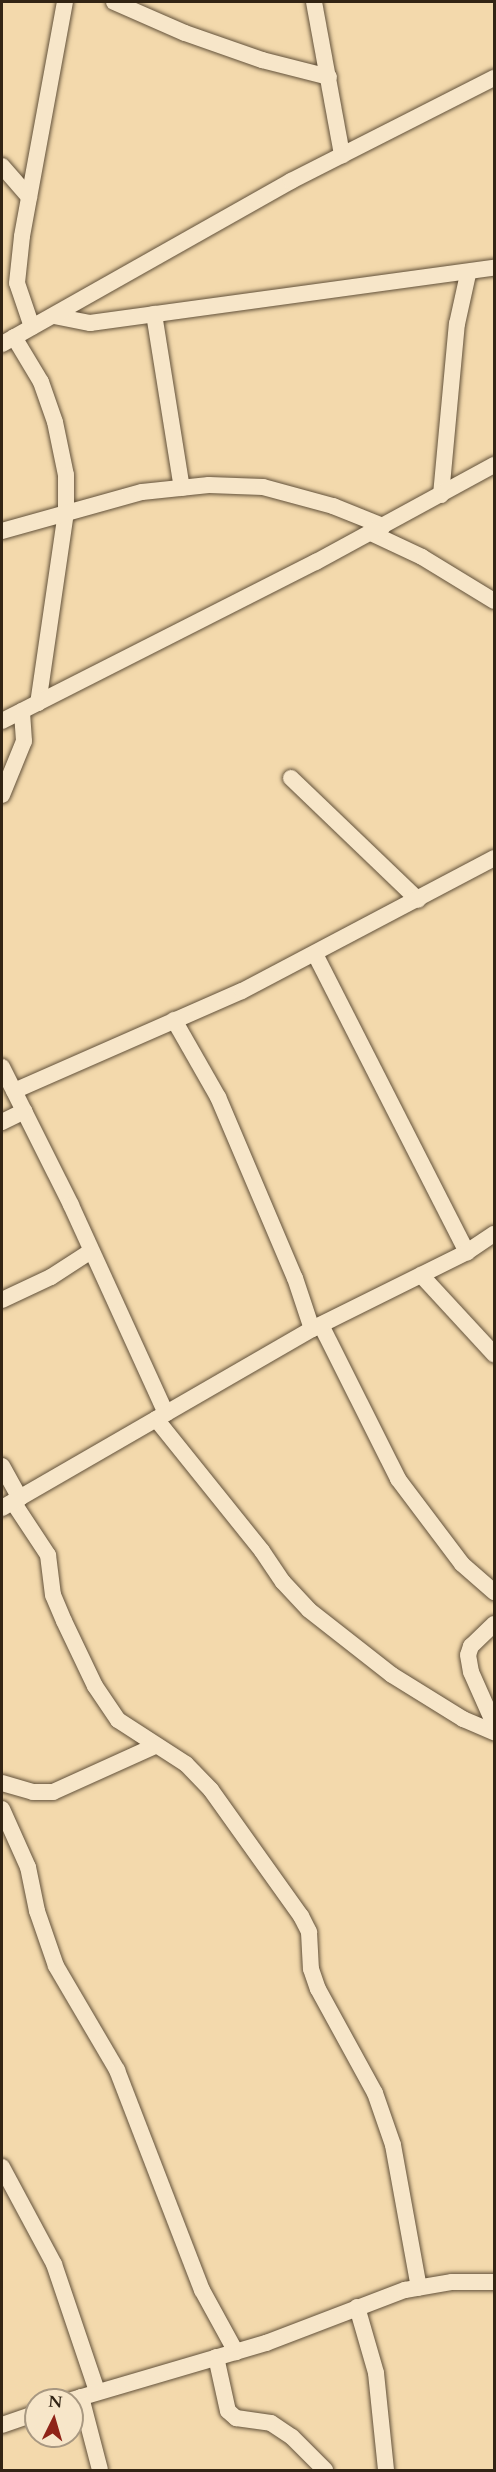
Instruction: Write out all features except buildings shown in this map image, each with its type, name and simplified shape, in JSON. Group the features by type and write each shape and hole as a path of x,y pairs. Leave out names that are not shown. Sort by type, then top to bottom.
{"street":[{"path":"32,327 9,284 29,197 65,2"},
{"path":"114,2 196,37 329,77"},
{"path":"314,2 342,155"},
{"path":"38,703 66,513 66,475 55,422 41,382 8,341 54,316 96,289 342,155 495,78"},
{"path":"2,166 29,197"},
{"path":"54,316 90,323 468,274 495,268"},
{"path":"441,495 457,324 468,274"},
{"path":"154,314 182,488"},
{"path":"2,721 377,530 495,465"},
{"path":"2,531 142,492 182,488 263,487 333,506 495,601"},
{"path":"2,795 24,741 22,711"},
{"path":"291,778 418,900"},
{"path":"14,1091 315,954 495,858"},
{"path":"315,954 467,1252"},
{"path":"174,1020 218,1097 317,1327 398,1479 462,1564 495,1592"},
{"path":"2,1067 91,1251 161,1416 283,1582 309,1610 392,1675 463,1719 495,1732"},
{"path":"2,1122 25,1111"},
{"path":"11,1502 317,1327 467,1252 495,1234"},
{"path":"2,1300 51,1277 91,1251"},
{"path":"421,1275 495,1354"},
{"path":"2,1466 11,1502 48,1556 54,1594 95,1686 118,1720 186,1764 211,1790 249,1838 309,1932 311,1969 318,1989 375,2093 393,2145 419,2288"},
{"path":"495,1624 471,1646 468,1655 471,1672 495,1724"},
{"path":"2,1783 33,1792 52,1792 122,1764 155,1746"},
{"path":"2,1809 28,1867 37,1911 56,1966 117,2070 202,2290 236,2352"},
{"path":"2,2167 54,2264 97,2391"},
{"path":"84,2395 236,2352 357,2307 419,2288 452,2282 495,2282"},
{"path":"357,2307 376,2373 386,2470"},
{"path":"216,2357 228,2411 236,2418 271,2423 292,2438 325,2470"},
{"path":"2,2425 24,2417"},
{"path":"84,2422 100,2470"}]}
